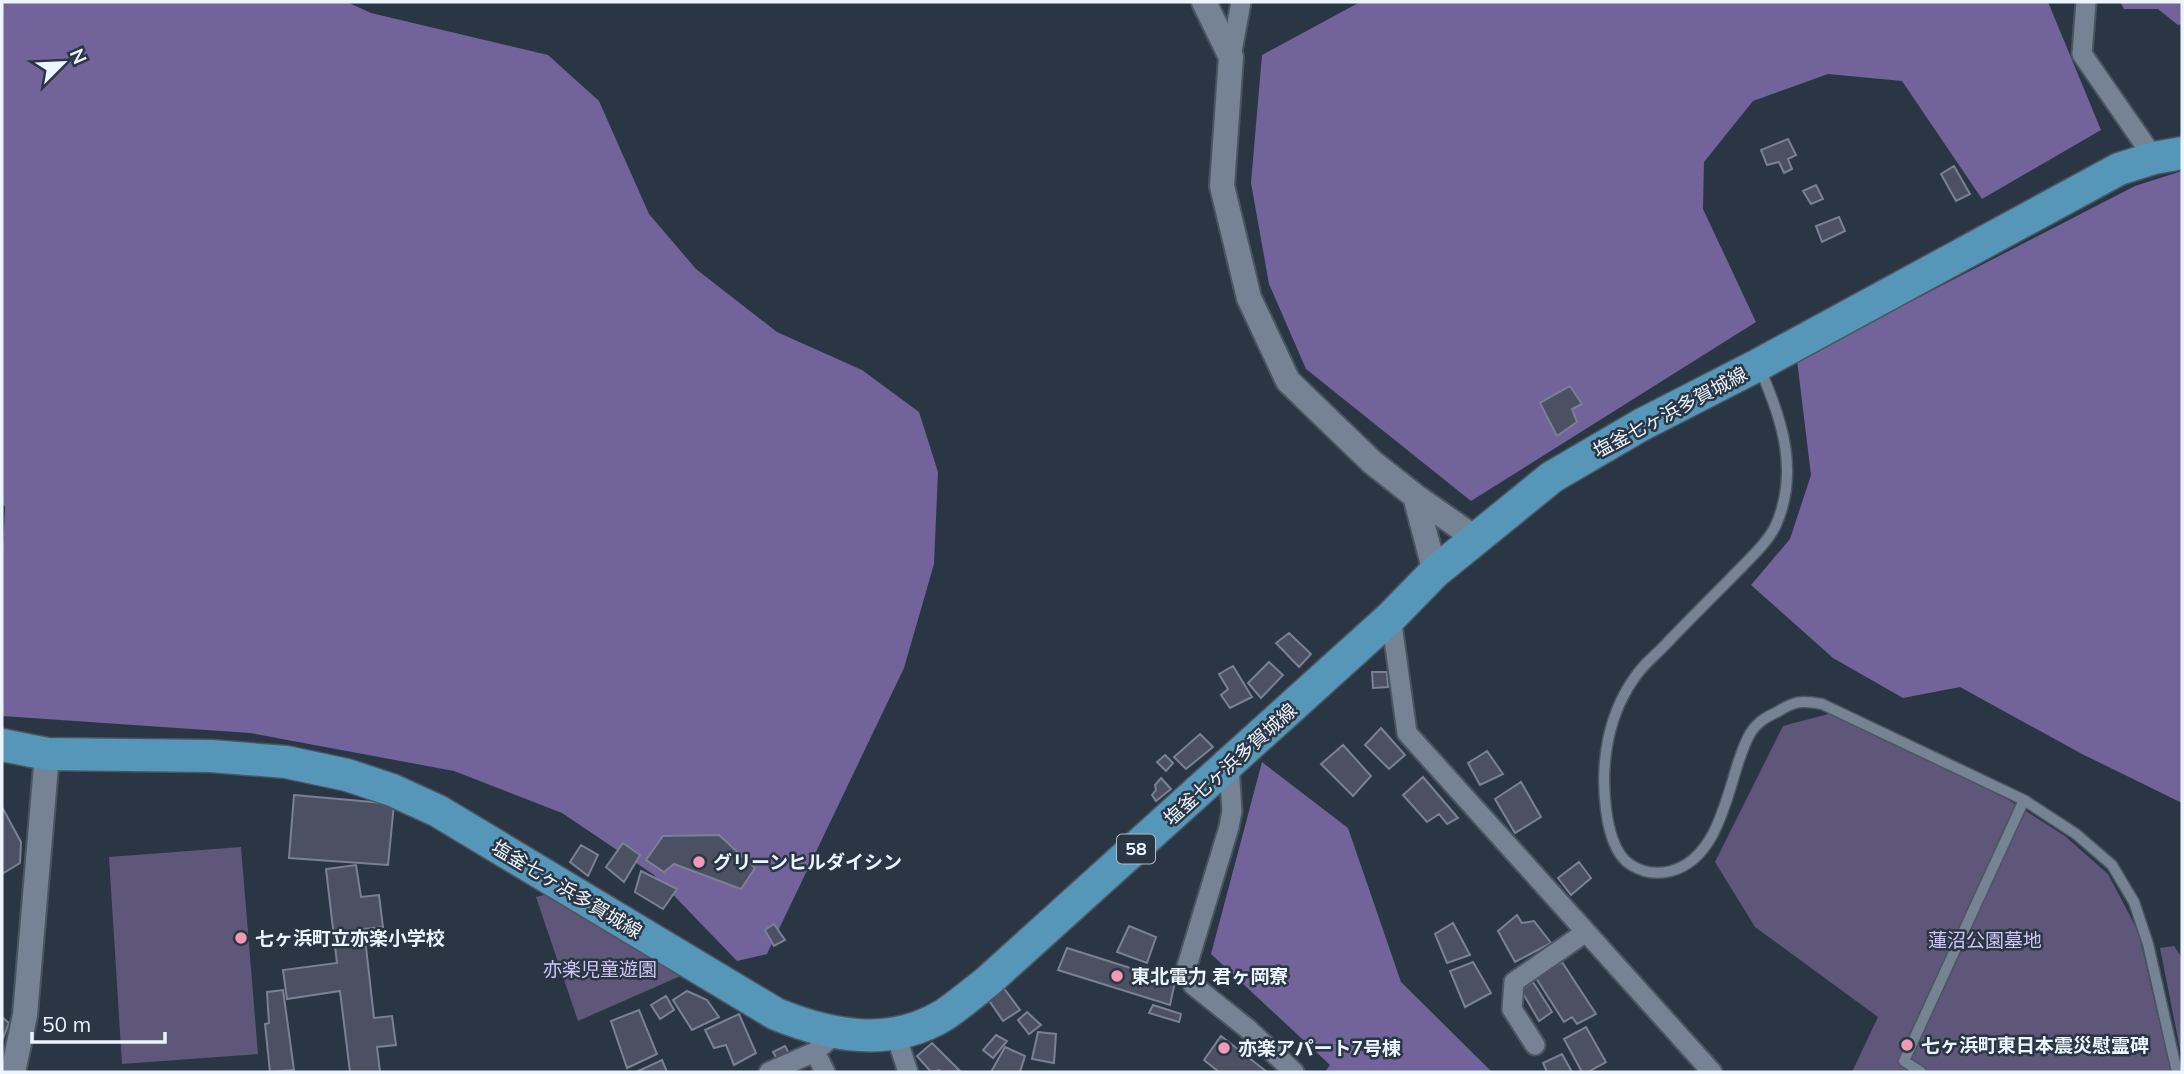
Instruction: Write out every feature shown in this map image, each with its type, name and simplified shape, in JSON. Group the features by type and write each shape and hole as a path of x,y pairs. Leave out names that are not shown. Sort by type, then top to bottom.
{"main road":[{"name":"塩釜七ヶ浜多賀城線","path":"2,745 47,754 211,755 286,762 347,775 392,790 438,811 776,1014 807,1027 825,1043 895,1032 930,1021 963,1002 1229,765 1391,617 1435,572 1552,477 1641,425 1758,365 2119,169 2168,155"}],"street":[{"path":"1204,2 1231,57"},
{"path":"1241,2 1231,57 1222,186 1249,298 1288,381 1372,462 1475,538"},
{"path":"2086,2 2082,54 2168,155"},
{"path":"1415,496 1435,572"},
{"path":"1391,617 1407,733 1712,1072"},
{"path":"13,1072 24,1015 47,754"},
{"path":"1229,765 1232,811 1229,827 1187,966 1188,975 1193,985 1248,1029 1294,1072"},
{"path":"1535,1045 1512,1009 1514,982 1586,932"},
{"path":"895,1032 908,1072"},
{"path":"769,1072 825,1043 825,1072"}],"lane":[{"path":"1758,365 1774,401 1784,435 1788,467 1784,494 1774,528 1752,556 1638,673 1622,699 1604,758 1603,785 1607,815 1616,847 1627,863 1645,873 1683,868 1702,853 1712,838 1747,739 1758,723 1800,700 1822,704 2024,800 2076,834 2112,865 2134,902 2148,944 2177,1072"},
{"path":"1921,1072 1904,1060 2024,800"}],"green space":[{"name":"蓮沼公園墓地","path":"1832,713 2007,799 2065,836 2108,874 2138,931 2171,1072 1852,1072 1878,1017 1755,927 1715,862 1783,726"},
{"path":"241,847 258,1054 122,1064 109,857"},
{"name":"亦楽児童遊園","path":"544,895 685,974 578,1021 536,897"},
{"path":"2174,946 2182,958 2182,1059 2160,948"}],"shaded area":[{"path":"2,2 347,2 371,13 548,55 599,101 649,214 696,269 777,332 862,370 919,412 938,472 934,564 904,668 767,954 737,961 654,875 562,813 454,771 250,733 2,716 2,569 5,507 2,503"},
{"path":"1360,2 2048,2 2101,130 1982,199 1902,81 1828,74 1753,101 1704,162 1703,209 1756,322 1471,501 1306,369 1269,284 1251,183 1262,55"},
{"path":"2120,2 2182,2 2182,24 2178,25 2158,9 2124,9"},
{"path":"2182,171 2182,803 2082,754 1960,687 1903,698 1833,658 1751,585 1790,539 1811,475 1797,360 2135,186"},
{"path":"1262,762 1348,828 1401,982 1492,1072 1325,1072 1330,1065 1211,954"}],"building":[{"path":"1788,139 1796,155 1788,159 1792,169 1784,173 1779,162 1767,165 1761,150"},
{"path":"1954,166 1970,194 1956,201 1941,174"},
{"path":"1816,185 1823,199 1811,204 1803,191"},
{"path":"1839,217 1845,231 1822,242 1816,226"},
{"path":"1570,386 1582,404 1572,409 1577,422 1557,436 1540,403"},
{"path":"1289,633 1311,654 1299,667 1276,643"},
{"path":"1269,662 1283,675 1261,698 1248,683"},
{"path":"1233,666 1252,697 1230,708 1221,695 1228,689 1219,674"},
{"path":"1372,672 1387,672 1388,687 1373,688"},
{"path":"1381,728 1405,755 1389,769 1365,745"},
{"path":"1200,734 1213,747 1186,769 1174,757"},
{"path":"1343,745 1371,776 1353,796 1321,764"},
{"path":"1487,751 1503,774 1480,785 1468,763"},
{"path":"1165,755 1173,763 1166,771 1157,762"},
{"path":"1423,777 1458,818 1447,824 1439,814 1427,822 1403,795"},
{"path":"1161,778 1171,789 1156,801 1152,795"},
{"path":"1521,782 1541,817 1515,833 1495,799"},
{"path":"294,795 394,804 388,865 289,858"},
{"path":"2,807 21,842 20,863 2,874"},
{"name":"グリーンヒルダイシン","path":"719,835 755,868 741,889 674,864 664,872 646,860 663,836"},
{"path":"623,843 640,855 624,882 606,867"},
{"path":"581,845 598,855 588,876 570,862"},
{"path":"1579,862 1591,878 1571,895 1558,878"},
{"path":"356,865 361,897 379,895 383,927 364,929 374,1018 392,1016 396,1045 377,1047 380,1072 350,1072 340,991 287,999 283,970 337,963 326,869"},
{"path":"641,871 677,889 663,909 635,892"},
{"path":"1517,915 1522,923 1534,921 1551,943 1515,962 1498,931"},
{"path":"1453,923 1470,955 1447,963 1435,934"},
{"path":"774,924 785,940 774,946 765,930"},
{"path":"1129,926 1156,937 1147,963 1117,952"},
{"name":"東北電力 君ヶ岡寮","path":"1067,948 1175,982 1170,1005 1058,970"},
{"path":"1473,962 1491,993 1465,1007 1450,971"},
{"path":"1562,962 1596,1014 1577,1024 1572,1017 1564,1022 1536,978"},
{"path":"1533,982 1552,1012 1539,1021 1521,990"},
{"path":"1000,983 1020,1010 1003,1021 984,993"},
{"path":"283,990 294,1070 270,1072 265,1024 269,1023 267,992"},
{"path":"687,991 707,1000 719,1017 692,1030 673,1000"},
{"path":"666,996 674,1010 660,1019 651,1005"},
{"path":"1153,1005 1181,1014 1179,1022 1149,1013"},
{"path":"639,1010 657,1054 627,1068 611,1021"},
{"path":"1027,1012 1041,1025 1029,1034 1018,1020"},
{"path":"739,1014 756,1053 734,1065 726,1045 714,1048 705,1030"},
{"path":"2,1017 9,1023 2,1041"},
{"path":"1586,1027 1606,1062 1588,1072 1582,1072 1564,1039"},
{"path":"1038,1032 1056,1034 1054,1063 1032,1059"},
{"path":"996,1035 1007,1041 993,1058 983,1050"},
{"name":"亦楽アパート7号棟","path":"1221,1036 1267,1072 1219,1072 1204,1060"},
{"path":"932,1043 960,1071 931,1072 917,1056"},
{"path":"785,1046 791,1057 779,1063 773,1052"},
{"path":"1005,1047 1025,1056 1020,1072 991,1072"},
{"path":"1562,1054 1572,1072 1547,1072 1543,1063"},
{"path":"662,1060 667,1072 638,1071"}],"place":[{"name":"グリーンヒルダイシン","path":"699,862"},
{"name":"七ヶ浜町立亦楽小学校","path":"241,938"},
{"name":"東北電力 君ヶ岡寮","path":"1117,976"},
{"name":"七ヶ浜町東日本震災慰霊碑","path":"1907,1045"},
{"name":"亦楽アパート7号棟","path":"1224,1048"}]}
